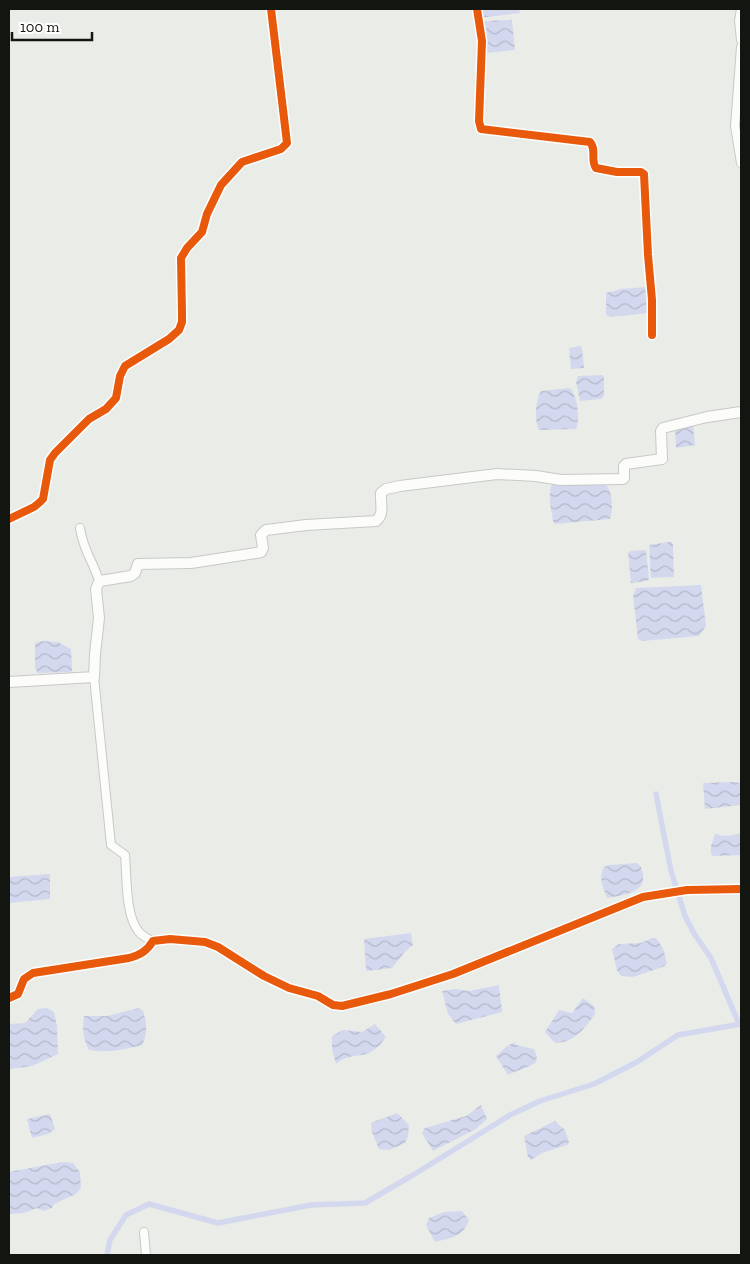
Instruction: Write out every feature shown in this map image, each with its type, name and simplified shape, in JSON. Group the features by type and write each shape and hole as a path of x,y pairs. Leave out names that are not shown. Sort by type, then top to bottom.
{"main road":[{"path":"9,682 94,677 99,618 96,589 100,581 131,576 135,573 138,564 191,563 261,552 263,548 261,535 266,530 376,520 380,518 382,512 381,493 386,489 400,486 497,474 536,476 560,480 623,480 624,466 626,464 662,459 661,431 664,428 707,417 741,412"}],"street":[{"path":"9,519 34,507 43,498 50,460 89,419 106,409 116,398 120,376 125,366 169,339 178,330 182,322 181,258 187,248 202,232 221,185 242,162 281,149 287,143 271,9"},
{"path":"477,9 482,41 479,121 481,129 590,142 593,145 593,163 596,168 617,172 641,172 644,174 652,300 652,335"},
{"path":"741,9 739,21 741,40"},
{"path":"741,47 735,126 741,163"},
{"path":"80,528 84,549 100,581"},
{"path":"94,677 111,845 125,855 130,913 138,931 144,937 153,940 170,939 204,942 218,947 264,976 289,988 318,996 333,1005 342,1006 391,994 453,974 643,898 687,890 741,889"},
{"path":"9,998 18,994 24,979 33,973 129,958 143,953 153,940"},
{"path":"144,1232 146,1255"}],"water":[{"path":"480,9 519,9 520,13 480,18"},
{"path":"512,20 515,50 486,53 483,21"},
{"path":"646,287 650,302 649,313 611,317 606,315 606,293 621,289"},
{"path":"581,346 584,368 571,369 569,348"},
{"path":"602,375 604,377 604,396 601,399 580,401 576,382 578,376"},
{"path":"570,388 578,408 576,429 539,430 536,421 536,411 537,400 541,391"},
{"path":"693,425 695,445 676,448 675,427"},
{"path":"553,482 605,484 610,491 612,500 610,519 555,524 550,501 550,491"},
{"path":"672,542 673,545 674,577 651,578 649,545"},
{"path":"646,550 649,579 647,581 631,583 628,553"},
{"path":"701,585 706,626 699,636 642,641 638,639 633,596 636,588"},
{"path":"42,641 58,642 71,649 71,672 38,673 35,668 35,643"},
{"path":"703,783 741,783 741,805 705,809"},
{"path":"741,833 741,855 713,856 711,846 715,834 728,836"},
{"path":"637,863 641,867 643,874 641,886 632,892 607,898 601,879 604,867"},
{"path":"50,874 50,899 9,903 9,877"},
{"path":"411,933 413,945 392,968 366,971 364,939"},
{"path":"656,938 663,948 667,963 665,966 633,977 621,976 617,970 612,949 619,944 641,943"},
{"path":"499,985 502,1012 456,1024 448,1014 442,991 455,989 469,991"},
{"path":"583,998 594,1006 595,1014 573,1038 555,1043 545,1032 559,1010 572,1013"},
{"path":"47,1008 54,1012 57,1026 58,1054 32,1066 9,1069 9,1024 25,1023 38,1009"},
{"path":"139,1008 143,1011 146,1024 142,1045 116,1050 89,1050 85,1041 84,1016 107,1016"},
{"path":"375,1024 386,1037 379,1046 367,1054 343,1059 336,1064 332,1050 332,1036 343,1030 362,1032"},
{"path":"515,1042 516,1045 534,1049 537,1057 535,1063 508,1075 496,1056 507,1046"},
{"path":"481,1105 487,1119 476,1129 433,1151 422,1133 425,1128 466,1116"},
{"path":"397,1113 409,1125 405,1143 389,1150 379,1149 372,1132 371,1123"},
{"path":"50,1114 55,1129 48,1134 32,1138 27,1119"},
{"path":"555,1121 565,1130 569,1142 567,1145 542,1153 531,1160 528,1157 524,1136"},
{"path":"62,1162 73,1163 80,1172 81,1188 76,1194 43,1211 37,1208 24,1213 9,1214 9,1172"},
{"path":"462,1211 469,1220 463,1230 456,1236 435,1242 426,1225 429,1218 444,1212"}],"waterway":[{"path":"656,794 671,871 685,916 711,958 739,1024"},
{"path":"107,1255 110,1240 126,1215 149,1204 218,1223 311,1205 365,1203 510,1115 540,1101 594,1084 637,1062 678,1035 741,1024"}],"cycle path":[{"path":"9,519 34,507 43,499 50,460 89,419 106,409 116,398 120,376 125,366 169,339 179,330 182,322 181,258 187,248 202,232 207,214 221,185 242,162 281,149 287,143 271,9"},
{"path":"477,9 482,41 479,121 481,129 590,142 593,148 594,165 596,168 617,172 641,172 644,174 652,300 652,335"},
{"path":"9,998 18,994 24,979 33,973 129,958 143,952 153,941 170,939 205,942 218,947 264,976 289,988 318,996 333,1005 342,1006 391,994 453,974 643,897 687,890 741,889"}]}
